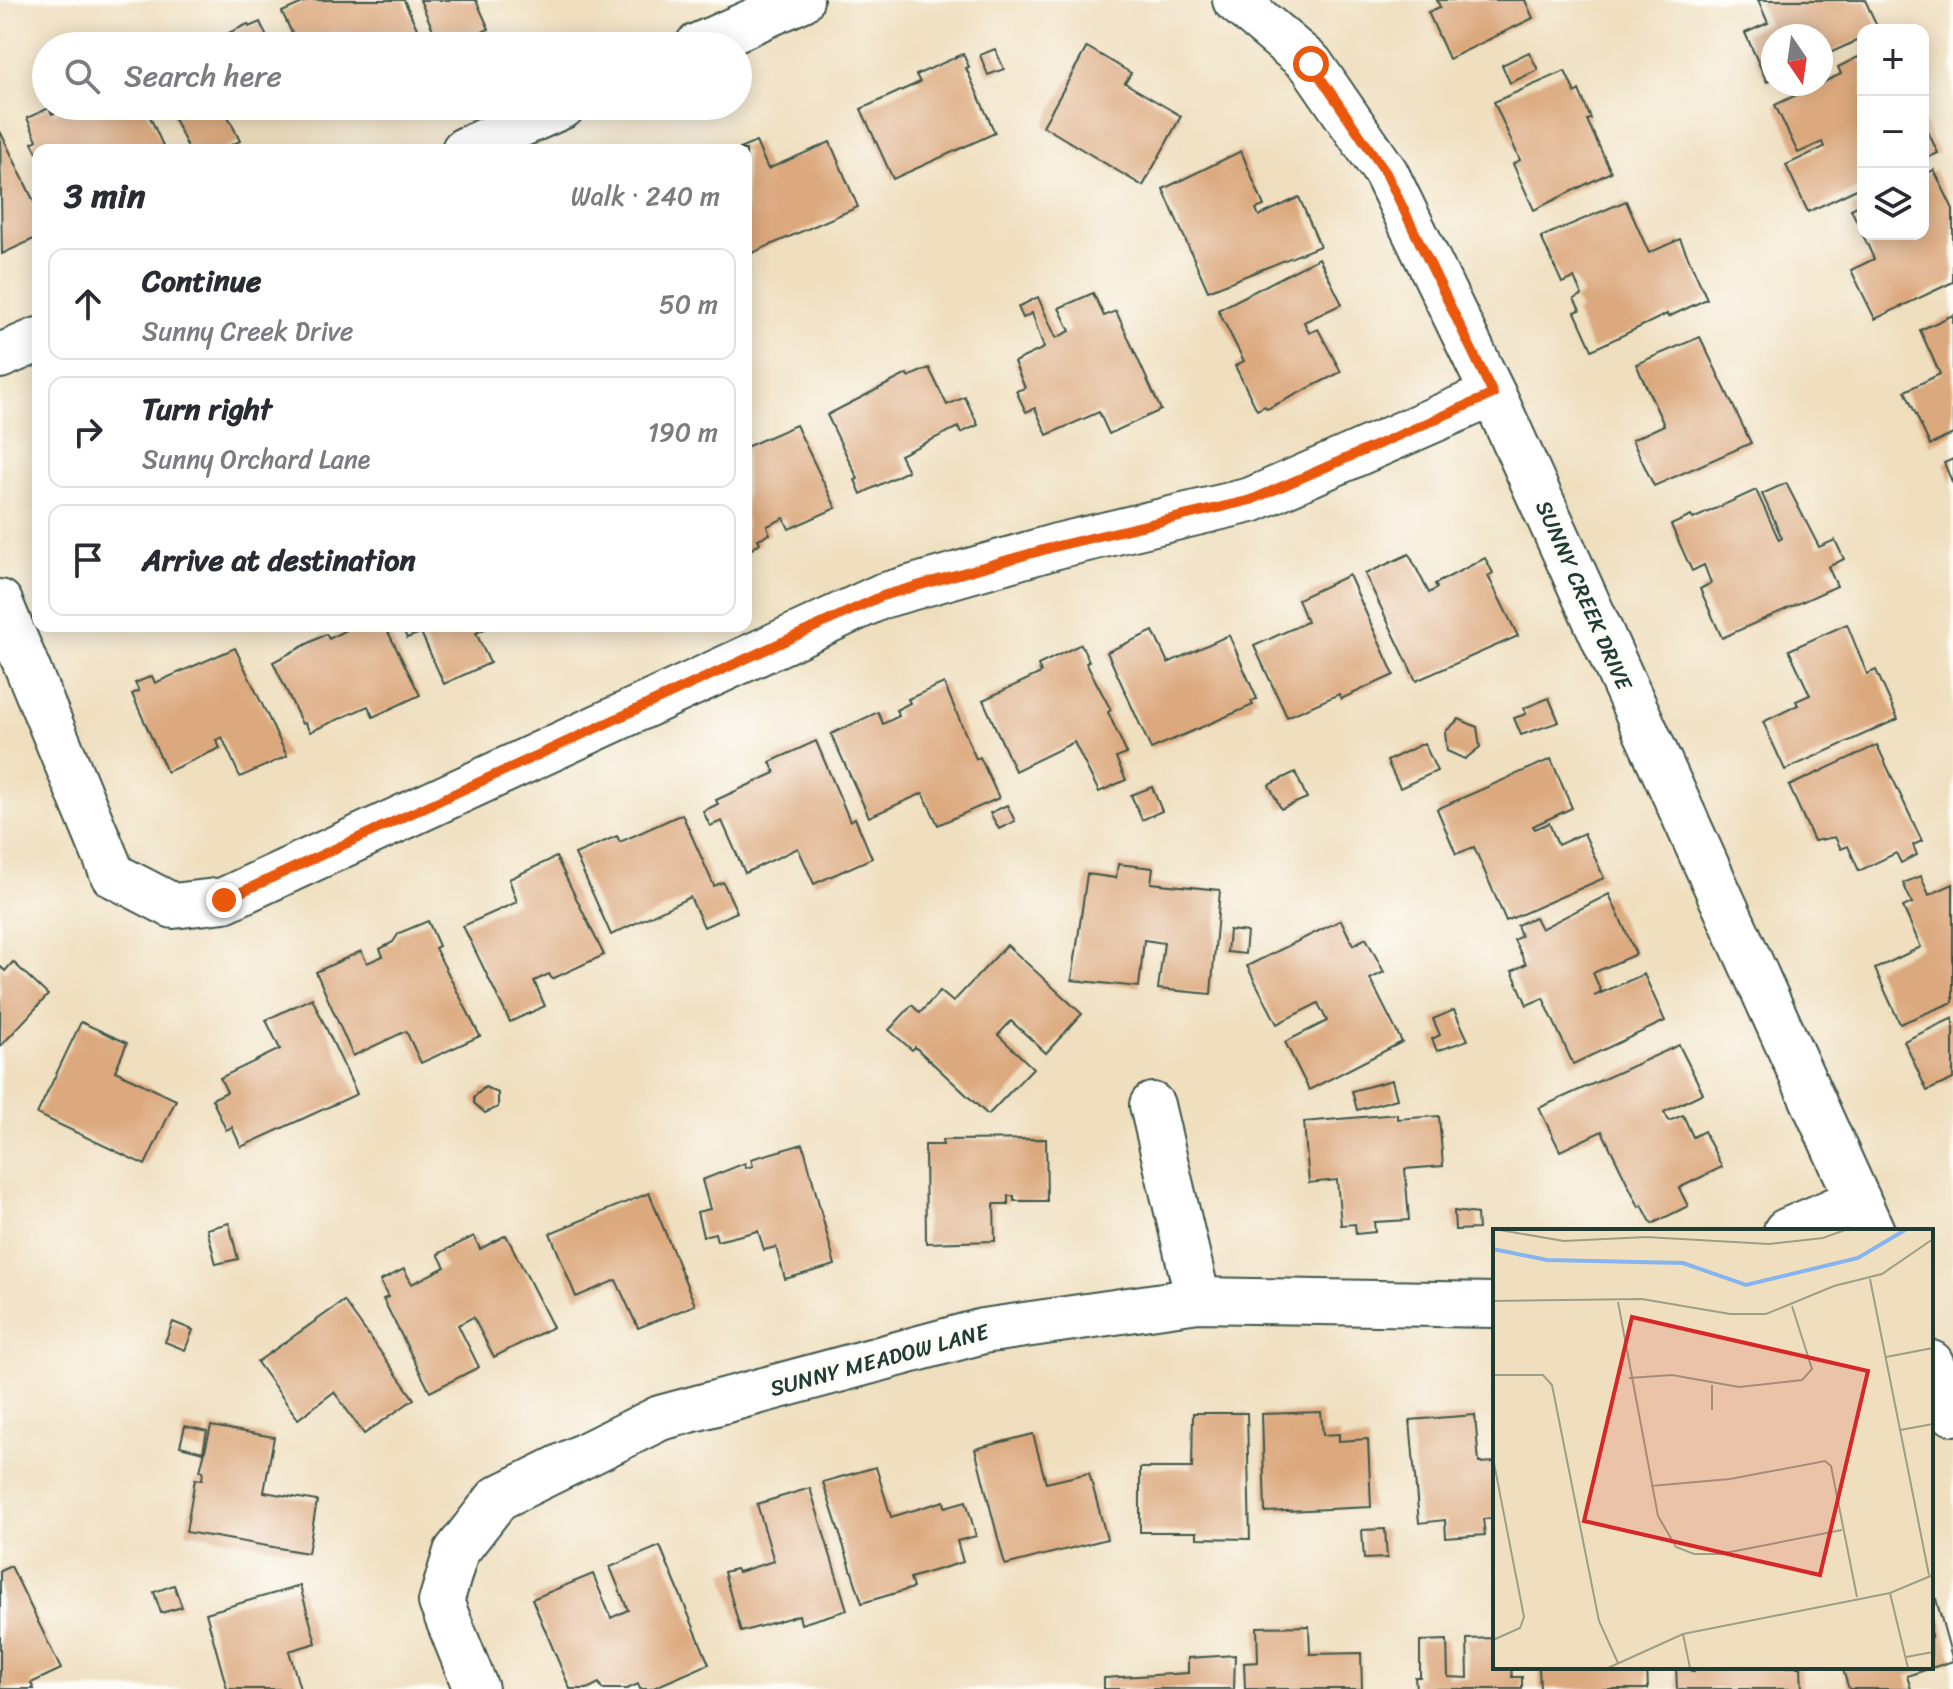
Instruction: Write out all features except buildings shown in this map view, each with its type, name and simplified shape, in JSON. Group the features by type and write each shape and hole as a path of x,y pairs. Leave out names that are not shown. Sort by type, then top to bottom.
{"street":[{"path":"729,32 801,0"},
{"name":"SUNNY CREEK DRIVE","path":"1235,0 1311,64 1386,173 1493,394 1865,1215"},
{"path":"478,144 532,120"},
{"path":"0,356 32,343"},
{"path":"0,602 113,875 173,906 224,900 882,596 1057,546 1251,500 1493,394"},
{"path":"1152,1105 1198,1300"},
{"path":"1796,1229 1865,1215"},
{"name":"SUNNY MEADOW LANE","path":"476,1689 441,1602 456,1552 498,1498 660,1418 983,1331 1198,1300 1493,1305"},
{"path":"1933,1368 1953,1413"}],"route":[{"path":"224,900 882,596 1057,546 1251,500 1493,394 1386,173 1311,64"}]}
